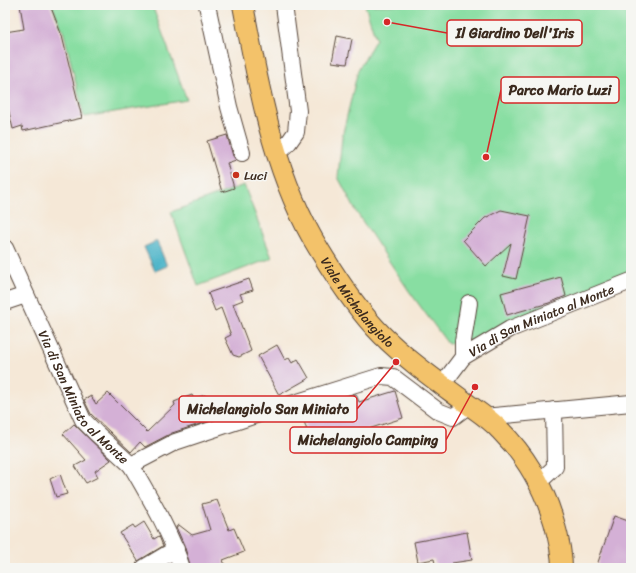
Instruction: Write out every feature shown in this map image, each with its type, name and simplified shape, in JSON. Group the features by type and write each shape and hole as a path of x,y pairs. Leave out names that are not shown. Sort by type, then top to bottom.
{"main road":[{"name":"Viale Michelangiolo","path":"243,5 263,103 276,154 291,196 305,226 340,281 366,317 382,335 442,385 499,429 512,444 538,483 550,509 556,531 562,568"}],"street":[{"path":"207,5 229,107 242,153"},
{"path":"276,154 289,142 296,132 298,111 284,5"},
{"name":"Via di San Miniato al Monte","path":"5,248 83,420 130,465 175,442 381,376 393,377 438,411 453,417 469,405"},
{"name":"Via di San Miniato al Monte","path":"442,385 463,357 510,329 631,281"},
{"path":"5,302 26,295"},
{"path":"463,357 463,342 469,303"},
{"path":"484,417 631,402"},
{"path":"538,483 554,467 554,410"},
{"path":"130,465 176,549 182,568"},
{"path":"144,568 176,549"}],"green space":[{"path":"52,5 152,5 187,100 84,117 64,34"},
{"path":"365,5 631,5 631,277 480,340 448,344 409,291 357,213 338,177 342,137 358,70 376,39"},
{"path":"244,185 272,258 198,286 171,212"}],"water":[{"path":"157,241 167,266 155,271 144,247"}],"building":[{"path":"20,5 50,5 62,36 82,118 23,131 22,126 13,129 5,95 5,32 24,29"},
{"path":"337,36 352,39 347,64 332,62"},
{"path":"227,135 233,156 236,160 227,163 234,188 222,192 207,141"},
{"path":"501,210 530,216 516,279 503,276 511,243 486,266 463,240 485,218"},
{"path":"561,277 566,296 549,303 507,315 501,293"},
{"path":"249,279 253,290 240,294 243,300 233,304 251,351 239,357 233,355 225,338 231,335 221,308 215,311 208,293"},
{"path":"277,345 285,360 289,358 292,363 298,359 309,378 279,395 258,356"},
{"path":"395,391 403,418 330,441 326,428 308,434 301,411 356,394 359,402"},
{"path":"108,393 147,432 175,405 174,402 192,395 194,399 205,395 215,419 172,433 145,447 140,442 131,452 91,414 84,400 91,396 96,404"},
{"path":"74,424 111,460 95,471 98,477 86,483 75,466 86,460 63,434"},
{"path":"60,474 67,494 56,497 50,479"},
{"path":"217,500 229,530 234,528 244,552 223,560 226,568 191,568 184,545 176,527 179,525 192,535 210,530 202,504"},
{"path":"614,516 631,522 631,568 596,568"},
{"path":"144,522 154,539 159,536 163,546 138,561 120,533 133,525 135,528"},
{"path":"467,532 472,560 452,563 453,568 436,568 434,559 418,562 414,542"}],"place":[{"name":"Il Giardino Dell'Iris","path":"387,22"},
{"name":"Parco Mario Luzi","path":"486,157"},
{"name":"Luci","path":"236,175"},
{"name":"Michelangiolo San Miniato","path":"396,362"},
{"name":"Michelangiolo Camping","path":"475,387"}]}
